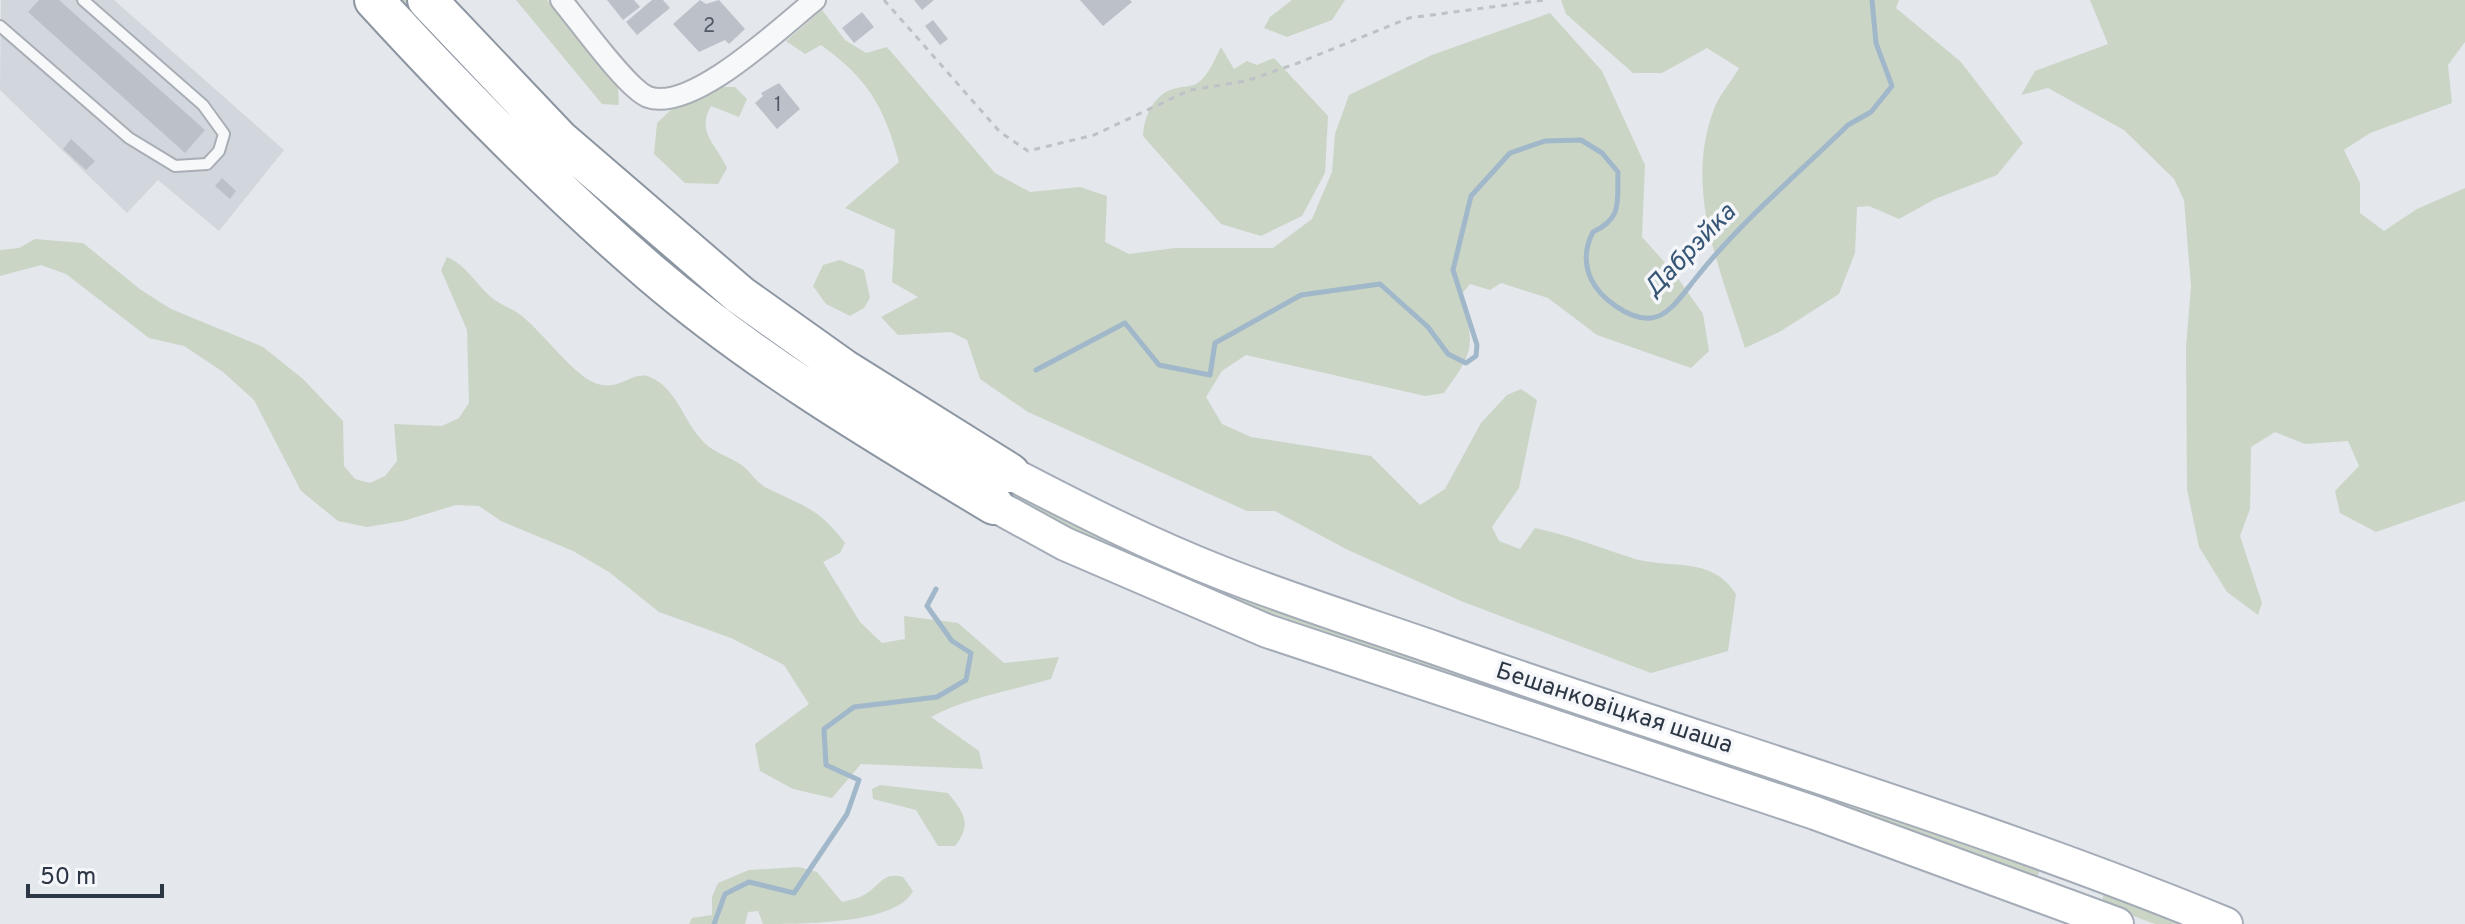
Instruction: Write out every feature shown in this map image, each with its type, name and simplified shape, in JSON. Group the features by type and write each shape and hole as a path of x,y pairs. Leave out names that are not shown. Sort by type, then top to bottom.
{"highway":[{"path":"374,0 488,124 653,274 758,356 876,434 1002,489"},
{"path":"427,0 560,140 740,295 844,369 1002,489"}],"main road":[{"name":"Бешанковіцкая шаша","path":"1002,489 1094,517 1222,573 2078,867 2226,924"},
{"name":"Бешанковіцкая шаша","path":"1002,489 1065,544 1267,631 1815,813 2064,909 2117,924"}],"street":[{"path":"561,0 632,85 648,97 666,98 692,92 815,0"},
{"path":"2064,909 2078,867"}],"lane":[{"path":"0,26 129,138 175,166 207,164 219,151 224,134 203,105 83,0"}],"path":[{"path":"884,0 1000,132 1028,151 1094,135 1190,90 1246,81 1409,18 1544,0"}],"shaded area":[{"path":"1,0 114,0 284,150 219,231 158,180 127,213 0,90"}],"green space":[{"path":"390,0 410,0 959,457 2041,866 2037,878 1282,624 1046,521 893,431 685,286"},
{"path":"516,0 547,0 618,86 619,105 602,104"},
{"path":"1292,0 1345,0 1332,20 1287,37 1264,28 1270,17"},
{"path":"1561,0 1899,0 1896,8 1961,62 2023,143 1997,175 1935,199 1899,219 1869,206 1857,207 1855,253 1839,294 1781,331 1745,348 1716,260 1704,200 1702,170 1705,139 1714,109 1739,68 1707,48 1662,73 1633,73 1566,14"},
{"path":"2090,0 2465,0 2465,42 2448,65 2452,103 2370,133 2344,150 2360,183 2360,213 2384,231 2417,209 2465,188 2465,501 2376,532 2340,513 2335,491 2359,466 2348,441 2305,444 2275,432 2251,447 2250,509 2240,536 2262,603 2258,615 2227,592 2199,547 2187,489 2186,347 2191,286 2184,200 2174,179 2124,130 2048,88 2021,95 2035,71 2108,44"},
{"path":"822,10 845,40 866,53 887,47 995,173 1030,192 1080,187 1107,196 1105,242 1129,254 1175,248 1273,248 1312,219 1332,172 1335,134 1349,95 1432,55 1550,13 1602,71 1645,165 1642,237 1675,274 1703,314 1709,351 1691,368 1597,335 1548,298 1501,283 1490,290 1470,284 1460,296 1470,337 1469,348 1444,393 1425,396 1246,355 1222,371 1206,397 1222,424 1251,437 1371,456 1420,505 1445,489 1481,423 1507,395 1521,389 1537,400 1519,488 1492,527 1499,541 1520,549 1535,528 1635,559 1690,566 1715,574 1736,594 1728,651 1651,673 1461,601 1346,549 1275,511 1247,511 1028,412 980,379 967,340 951,332 898,335 881,317 918,297 892,282 895,230 845,208 899,162 887,125 872,95 837,57 821,45 805,54 786,41"},
{"path":"1221,47 1234,69 1247,61 1257,65 1274,58 1328,116 1325,173 1302,216 1261,236 1221,224 1143,136 1148,113 1157,99 1169,90 1200,81"},
{"path":"713,87 735,87 747,99 739,117 711,106 707,115 709,138 727,168 718,184 685,183 654,154 657,123 674,107"},
{"path":"35,239 83,243 141,290 171,309 263,347 303,379 343,421 344,466 355,479 370,483 385,476 397,461 394,424 442,426 459,418 469,403 467,330 441,270 447,257 465,269 495,300 522,316 578,372 602,385 642,376 659,382 673,396 704,443 744,467 763,485 810,509 827,522 845,543 840,553 823,562 860,622 882,643 905,639 904,616 958,623 1004,663 1059,657 1051,679 974,699 931,717 979,751 983,769 861,764 832,798 793,789 760,771 755,744 809,704 784,665 731,638 659,612 609,572 573,551 501,521 479,506 456,505 403,521 367,527 338,521 301,491 254,400 223,372 184,346 149,338 66,274 41,265 0,276 0,250 19,248"},
{"path":"840,260 864,270 870,298 864,308 850,316 826,304 813,286 823,265"},
{"path":"880,785 948,793 959,807 965,825 955,846 938,846 916,810 873,799 872,789"},
{"path":"799,867 817,872 842,902 868,893 890,876 903,877 913,891 904,902 888,910 847,920 763,924 758,911 748,912 745,924 689,924 692,918 712,915 712,897 718,883 749,870"},
{"path":"2104,894 2185,924 2155,924 2101,904"}],"building":[{"path":"39,0 59,0 205,130 185,153 28,12"},
{"path":"607,0 634,0 640,7 623,20"},
{"path":"652,0 663,0 670,8 637,35 626,22"},
{"path":"700,0 706,4 719,0 745,29 729,44 725,40 699,52 673,24"},
{"path":"914,0 934,0 922,10"},
{"path":"1080,0 1130,0 1132,2 1103,26"},
{"path":"862,12 874,27 854,43 842,28"},
{"path":"933,20 948,39 940,45 925,26"},
{"path":"779,83 800,109 777,129 755,103 763,96 761,93"},
{"path":"71,139 95,161 86,170 63,149"},
{"path":"222,178 236,191 230,199 215,186"}],"waterway":[{"name":"Дабрэйка","path":"1036,370 1125,323 1159,365 1210,375 1215,343 1301,295 1380,284 1428,327 1448,354 1466,363 1476,356 1477,345 1453,270 1471,196 1510,153 1545,141 1581,140 1602,153 1618,172 1618,200 1614,215 1603,227 1593,232 1588,243 1586,261 1589,273 1601,293 1625,312 1642,318 1658,317 1676,302 1750,218 1848,125 1871,112 1892,86 1876,43 1872,0"},
{"name":"Дабрэйка","path":"714,924 725,894 749,882 794,893 847,814 859,780 826,765 824,729 854,707 937,697 966,680 971,653 952,641 927,606 936,589"}]}
